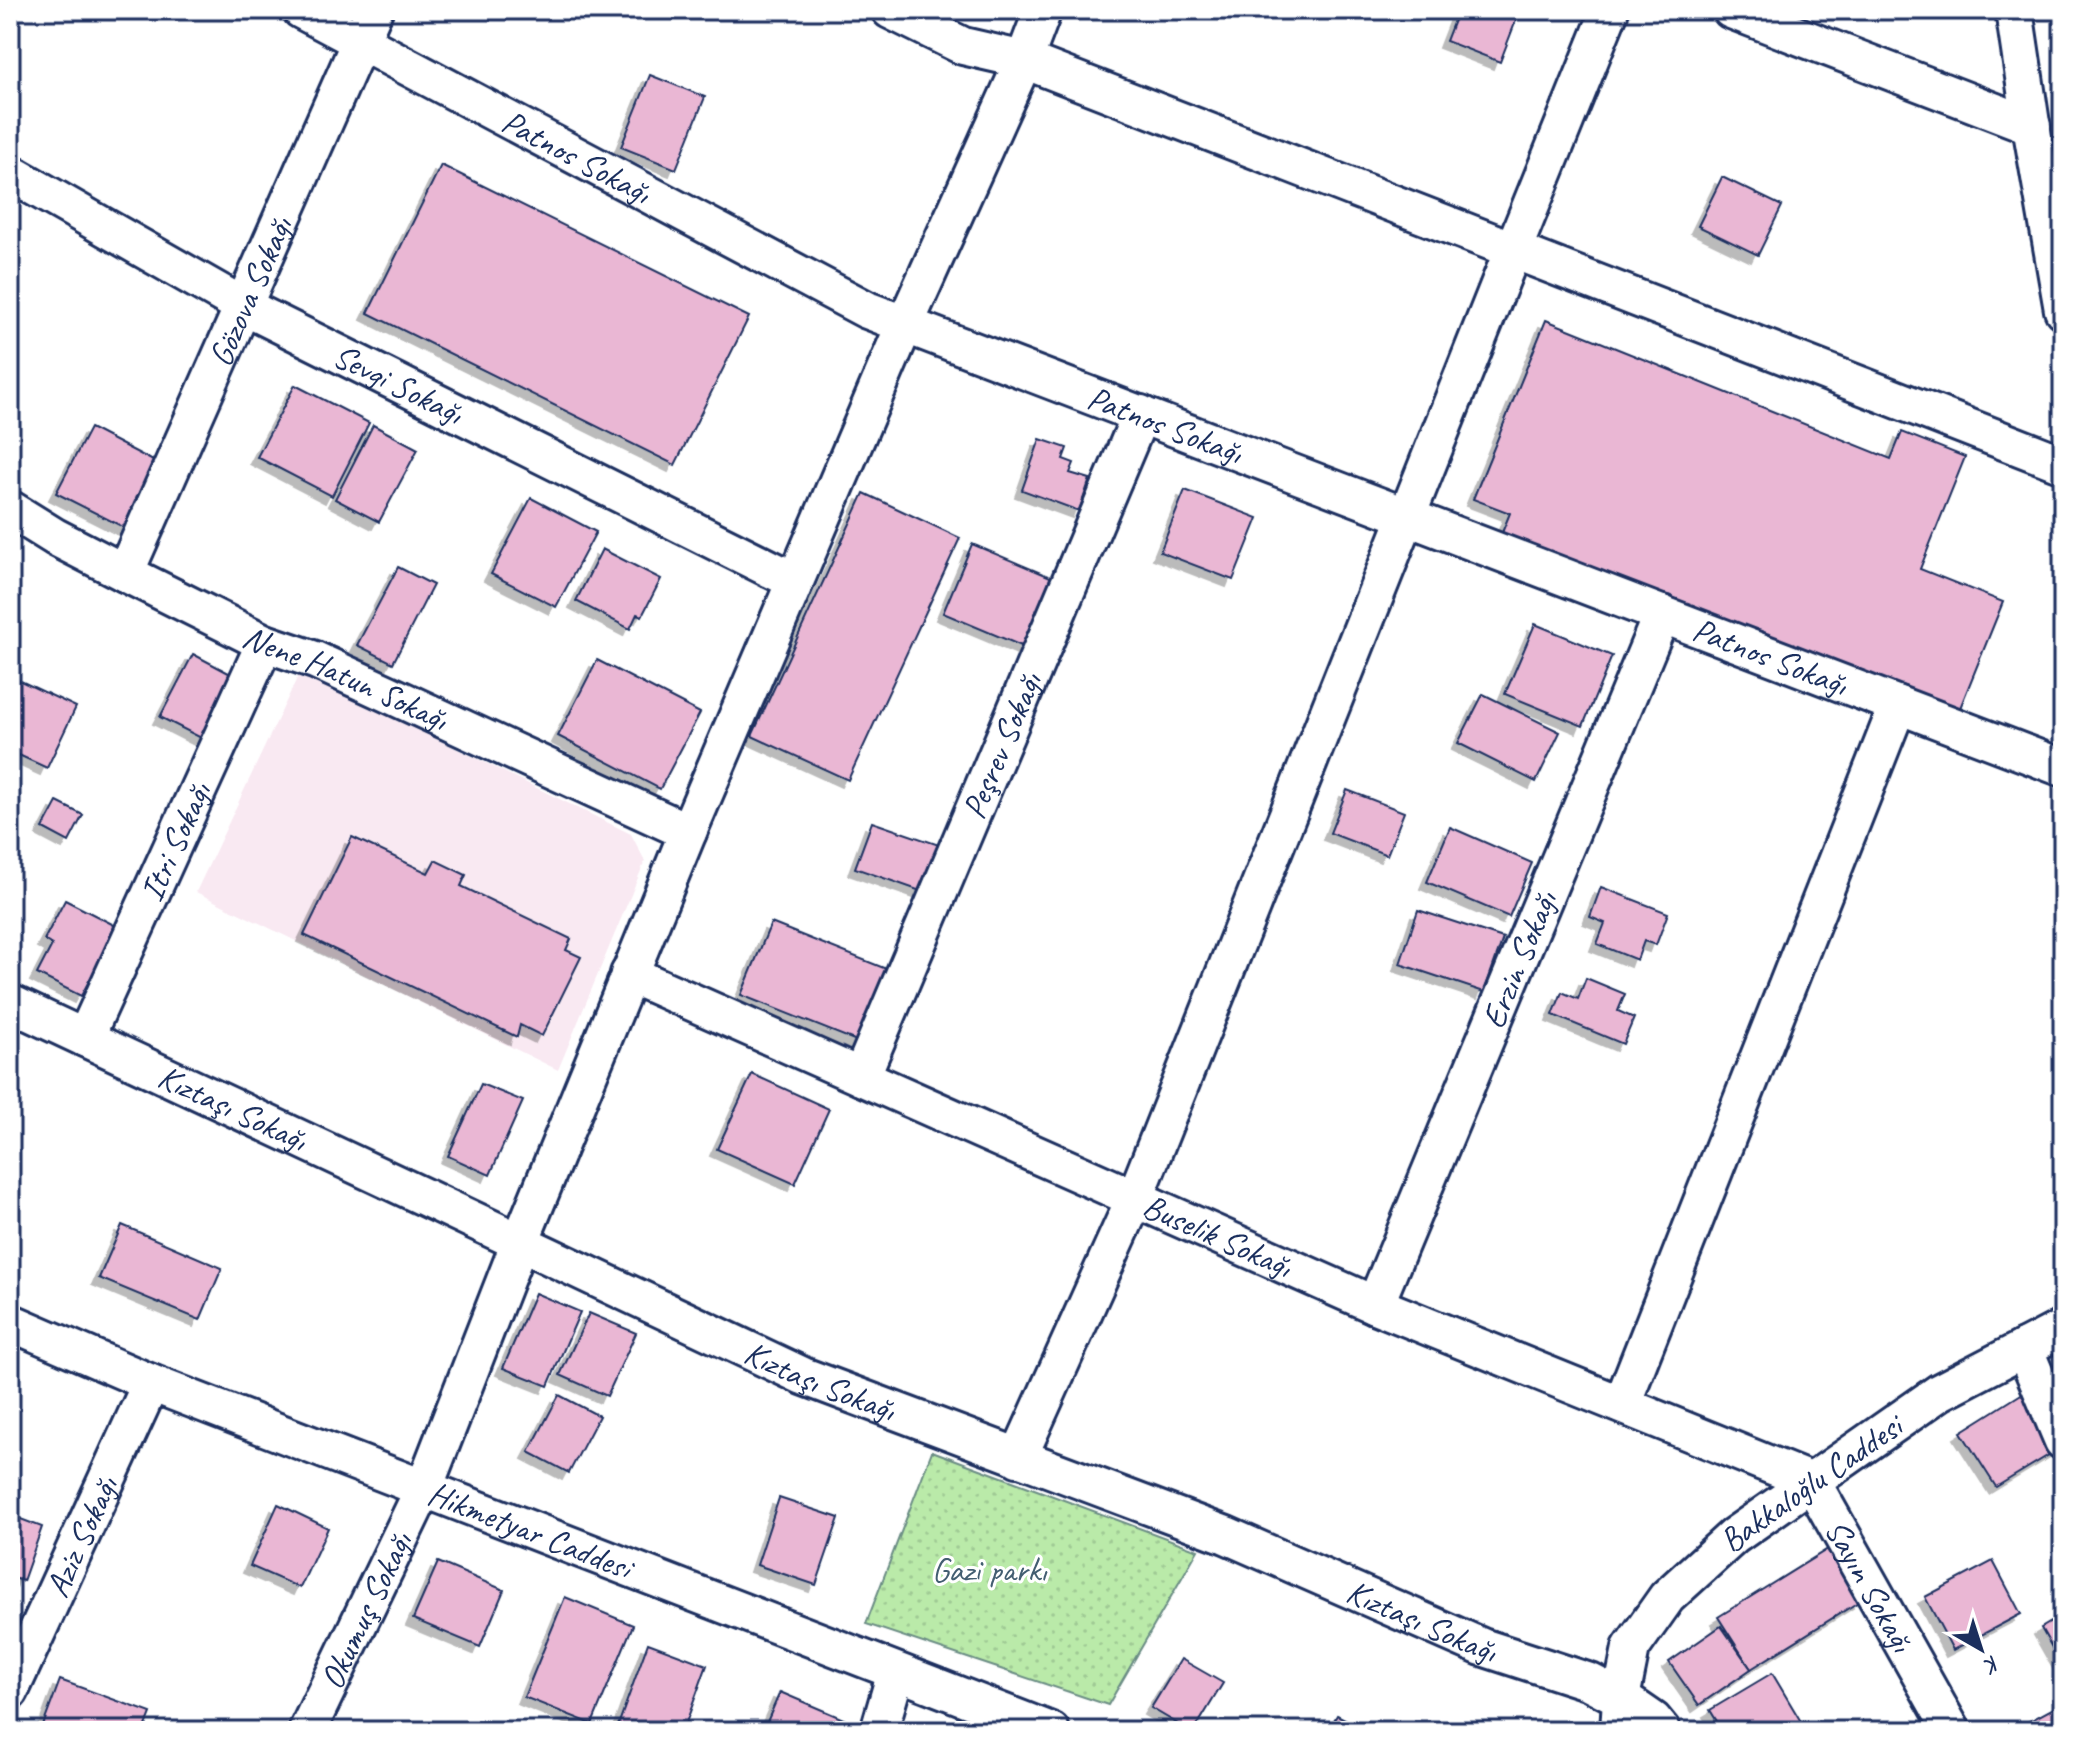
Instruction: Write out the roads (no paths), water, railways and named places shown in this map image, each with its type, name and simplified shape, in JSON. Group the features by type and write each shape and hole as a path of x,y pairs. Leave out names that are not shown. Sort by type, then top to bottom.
{"street":[{"name":"Patnos Sokağı","path":"301,10 367,26 867,310 2063,768"},
{"path":"890,10 963,46 1024,60 2063,464"},
{"name":"Okumuş Sokağı","path":"307,1731 424,1488 520,1242 688,832 1043,10"},
{"path":"1018,1458 1135,1198 1610,10"},
{"path":"1731,10 2032,126"},
{"path":"2014,10 2063,310"},
{"name":"Gözova Sokağı","path":"125,573 367,26"},
{"name":"Sevgi Sokağı","path":"10,173 243,306 795,581"},
{"name":"Peşrev Sokağı","path":"861,1077 1141,414"},
{"name":"Nene Hatun Sokağı","path":"10,509 55,537 265,643 315,660 688,832"},
{"name":"Erzin Sokağı","path":"1375,1305 1662,614"},
{"name":"Itri Sokağı","path":"85,1038 265,643"},
{"path":"1622,1404 1898,705"},
{"name":"Buselik Sokağı","path":"629,974 1375,1305 1812,1482"},
{"name":"Kıztaşı Sokağı","path":"10,1003 803,1376 1226,1535 1482,1647 1590,1682 1620,1715 1653,1720 1662,1731"},
{"name":"Hikmetyar Caddesi","path":"10,1322 151,1383 1051,1731"},
{"name":"Bakkaloğlu Caddesi","path":"1620,1715 1631,1648 1667,1597 1734,1536 1940,1392 2063,1328"},
{"path":"2024,1348 2063,1441"},
{"name":"Aziz Sokağı","path":"10,1691 151,1383"},
{"name":"Sayın Sokağı","path":"1812,1482 1952,1731"},
{"path":"879,1731 896,1672"}],"park label":[{"name":"Gazi parkı","path":"989,1569"}]}
